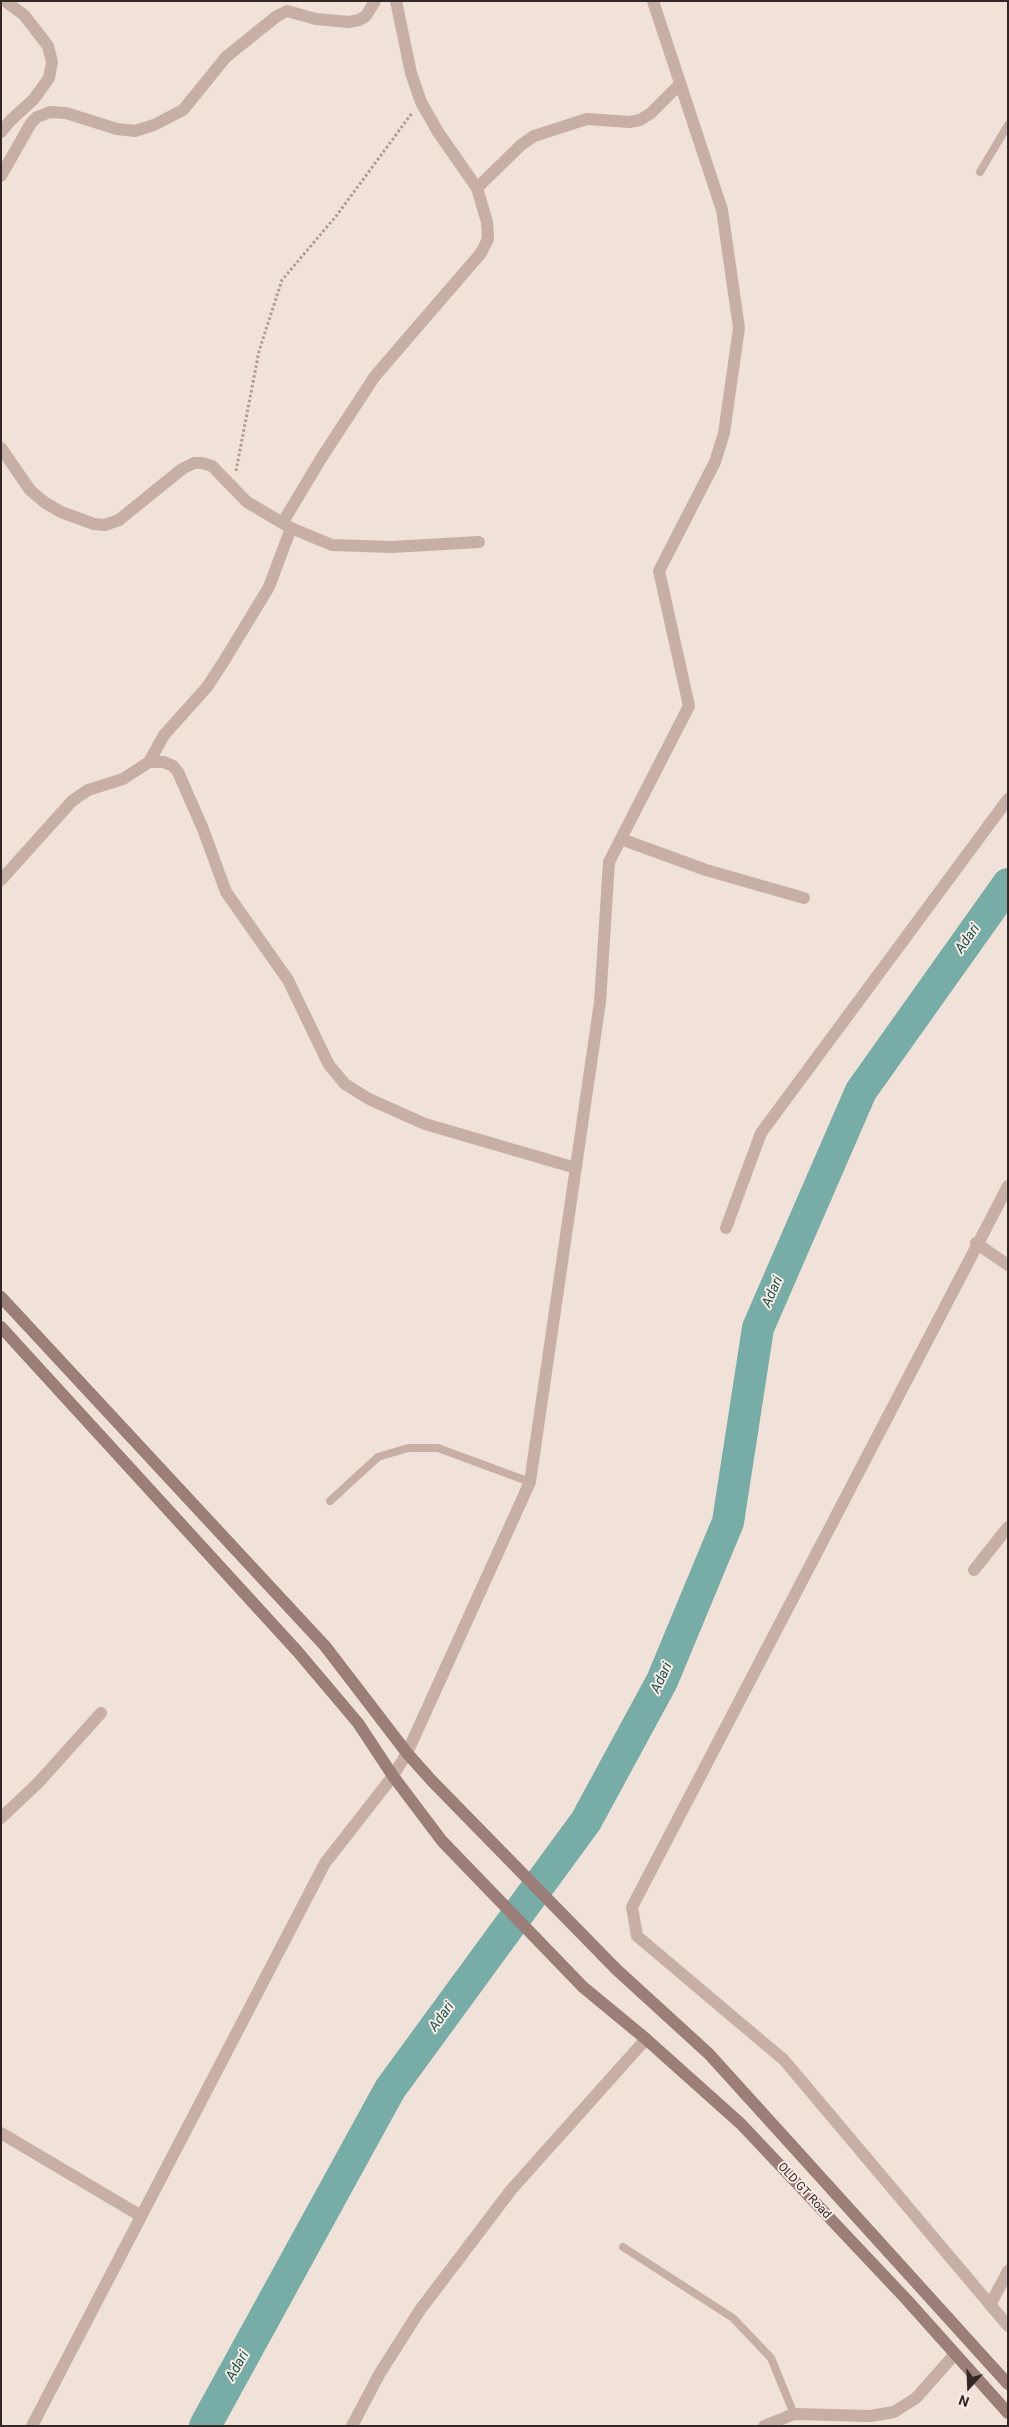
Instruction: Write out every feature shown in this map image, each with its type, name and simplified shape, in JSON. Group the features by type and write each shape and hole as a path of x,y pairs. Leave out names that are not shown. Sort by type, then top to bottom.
{"main road":[{"name":"OLD GT Road","path":"1,1297 325,1646 407,1753 432,1782 616,1969 709,2054 1008,2384"},
{"name":"OLD GT Road","path":"1,1327 298,1652 358,1723 442,1841 583,1987 646,2039 741,2124 1008,2413"}],"street":[{"path":"1,132 11,120 34,100 50,78 52,62 48,46 30,22 24,15 5,1"},
{"path":"1,176 31,123 37,117 50,112 66,113 117,129 135,131 154,125 183,110 226,57 277,16 287,11 330,21 359,20 366,16 375,1"},
{"path":"1,880 72,801 88,790 123,779 149,762 164,735 207,687 269,587 287,525 322,457 375,376 481,254 488,239 487,222 477,188 438,132 421,102 411,73 396,1"},
{"path":"32,2426 326,1863 394,1776 407,1753 530,1482 600,1002 609,862 689,706 659,571 715,462 724,433 739,328 722,210 653,1"},
{"path":"477,188 521,145 534,136 587,119 630,122 640,120 680,84"},
{"path":"1,448 30,490 44,502 60,512 94,524 105,525 119,520 194,463 212,466 247,502 315,539 346,546 392,547 479,542"},
{"path":"149,762 164,762 173,766 178,772 226,892 288,980 328,1065 345,1084 369,1099 425,1124 576,1168"},
{"path":"726,1228 761,1134 1008,799"},
{"path":"621,839 706,870 804,898"},
{"path":"1008,1186 976,1242 632,1907 637,1936 784,2060 1008,2326"},
{"path":"976,1242 1008,1265"},
{"path":"974,1570 1008,1527"},
{"path":"1,1818 38,1783 101,1713"},
{"path":"352,2426 380,2373 420,2310 471,2242 511,2190 646,2039"},
{"path":"1,2133 142,2216"},
{"path":"990,2306 1008,2271"},
{"path":"764,2426 794,2414 870,2416 894,2412 916,2398 955,2354"}],"lane":[{"path":"980,172 1008,125"},
{"path":"330,1501 378,1457 408,1448 438,1448 530,1482"},
{"path":"623,2246 733,2318 770,2358 794,2414"}],"path":[{"path":"233,487 259,351 282,280 337,214 421,102"}],"waterway":[{"name":"Adari","path":"205,2426 390,2089 586,1821 662,1681 728,1522 758,1328 861,1091 1008,884"}]}
